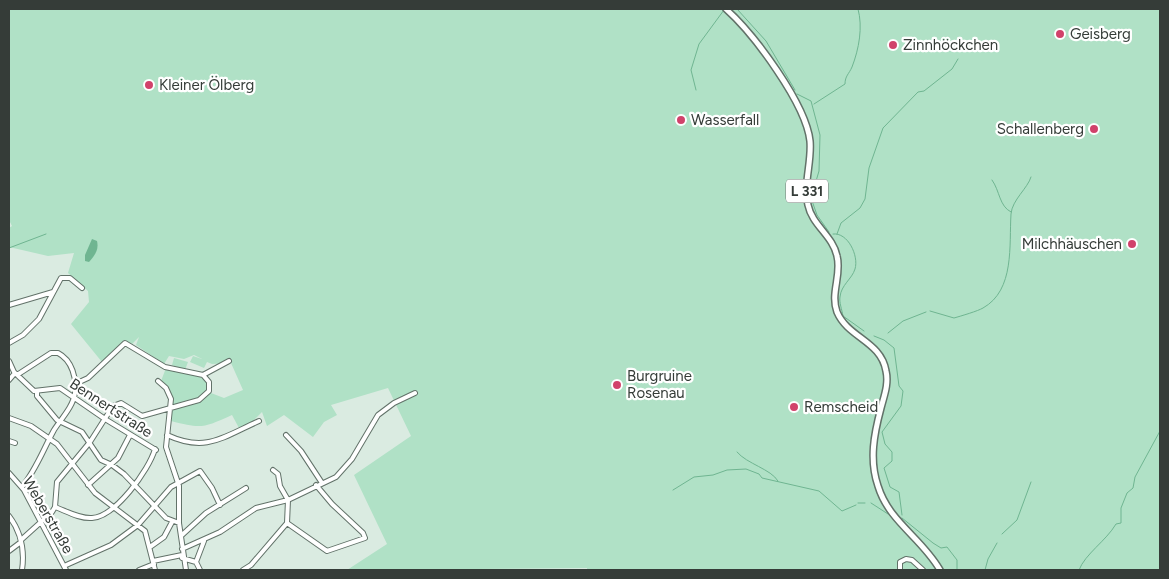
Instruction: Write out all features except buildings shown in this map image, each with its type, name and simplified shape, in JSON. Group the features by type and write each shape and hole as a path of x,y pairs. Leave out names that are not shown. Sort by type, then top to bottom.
{"main road":[{"name":"L 331","path":"726,9 776,71 804,115 810,146 807,202 814,221 830,240 837,254 839,268 834,297 836,311 847,326 876,349 886,370 886,386 873,445 876,482 892,515 925,549 940,570"}],"street":[{"path":"9,343 23,335 39,319 59,280 65,277 73,280 82,288"},
{"path":"9,305 53,292"},
{"path":"75,384 88,378 125,343 165,367 203,375 229,361"},
{"path":"9,380 51,353 56,352 68,360 75,384 73,398 36,469 22,487"},
{"path":"9,361 16,374 37,392 37,396 60,422 82,432 101,460 112,465 172,522 179,524"},
{"path":"9,551 55,507 56,482 90,442 104,419 117,403 142,416 199,400 206,396 210,384 203,375"},
{"path":"158,381 169,392 171,409 166,450 179,482 179,524 182,534 182,556 186,570"},
{"name":"Bennertstraße","path":"37,392 57,387 104,419 155,449 146,471 135,485"},
{"path":"182,549 204,541 256,508 288,500 336,477 346,467 378,415 394,402 415,393"},
{"path":"9,418 28,424 50,439 73,462 88,485 146,533 155,570"},
{"path":"167,435 189,444 209,443 259,421"},
{"path":"88,485 112,465 122,453 130,435"},
{"path":"286,435 301,450 322,483"},
{"path":"9,442 15,443"},
{"path":"245,570 286,523 288,500 280,486 278,474 273,470"},
{"path":"65,568 111,545 138,525 171,487 200,471 212,488 220,505"},
{"name":"Weberstraße","path":"9,473 22,487 65,568"},
{"path":"55,507 89,518 95,518 113,507 135,485"},
{"path":"286,523 325,551 365,538 363,532 332,504 316,485"},
{"path":"182,534 206,513 246,488"},
{"path":"9,516 16,525 21,541 24,557 22,570"},
{"path":"150,547 164,537 172,522"},
{"path":"196,562 204,541"},
{"path":"139,570 154,562 182,556 196,562 200,570"},
{"path":"900,570 900,562 906,559 912,560 923,570"}],"shaded area":[{"path":"9,9 723,9 747,35 774,70 786,88 804,124 808,139 804,185 805,200 813,220 830,242 835,256 837,281 835,313 872,348 881,360 884,370 885,380 882,403 870,446 870,463 877,491 890,513 931,559 937,570 587,570 587,568 347,570 387,544 354,475 411,436 388,388 331,405 337,415 324,422 313,437 284,415 267,426 262,412 251,423 239,428 232,415 215,423 202,426 171,421 171,394 166,385 161,381 166,368 204,378 211,393 224,398 243,390 231,363 212,364 207,362 204,368 190,362 193,356 202,359 194,355 184,359 169,356 164,364 136,345 139,337 132,344 124,340 102,362 71,324 89,302 88,291 68,273 74,253 48,256 9,247 9,228 12,226 9,220"},
{"path":"728,9 1160,9 1160,570 941,570 890,509 877,481 874,453 882,412 886,364 874,344 844,320 836,304 841,266 839,253 814,218 809,200 812,162 807,120 791,90"},
{"path":"92,239 97,241 97,250 89,262 85,261 85,255"},
{"path":"174,358 188,362 185,370 172,365"}],"waterway":[{"path":"737,9 766,41 795,90"},
{"path":"814,104 845,84 858,45 860,31 858,9"},
{"path":"696,90 691,70 699,44 724,10"},
{"path":"837,234 841,223 860,208 865,199 869,168 883,128 918,92 924,91 952,69 958,59"},
{"path":"797,94 811,101 820,135 819,171 811,198 817,215 829,232"},
{"path":"930,311 954,318 983,308 1001,290 1010,253 1012,209 1031,177"},
{"path":"992,180 1004,206 1011,212"},
{"path":"9,248 46,234"},
{"path":"833,234 838,234 848,241 854,252 856,264 854,273 841,293 840,301 843,316 864,331"},
{"path":"888,333 903,321 926,312"},
{"path":"874,336 884,340 894,348 899,386 903,391 901,406 882,432 885,444 892,452 892,461 884,468 890,487 899,492 902,515"},
{"path":"1079,570 1086,558 1116,524 1121,523 1121,508 1127,493 1133,488 1135,477 1160,431"},
{"path":"737,452 770,473 778,481"},
{"path":"673,490 694,477 713,475 727,470 746,469 759,474 762,478 819,491 842,511 856,505"},
{"path":"1002,534 1017,520 1031,482"},
{"path":"858,503 865,503"},
{"path":"871,503 888,514"},
{"path":"902,518 933,543 941,548 947,547 957,560 957,570"},
{"path":"985,570 988,559 997,543"}],"place":[{"name":"Geisberg","path":"1060,34"},
{"name":"Zinnhöckchen","path":"893,45"},
{"name":"Kleiner Ölberg","path":"149,85"},
{"name":"Wasserfall","path":"681,120"},
{"name":"Schallenberg","path":"1094,129"},
{"name":"Milchhäuschen","path":"1132,244"},
{"name":"Burgruine Rosenau","path":"617,385"},
{"name":"Remscheid","path":"794,407"}]}
